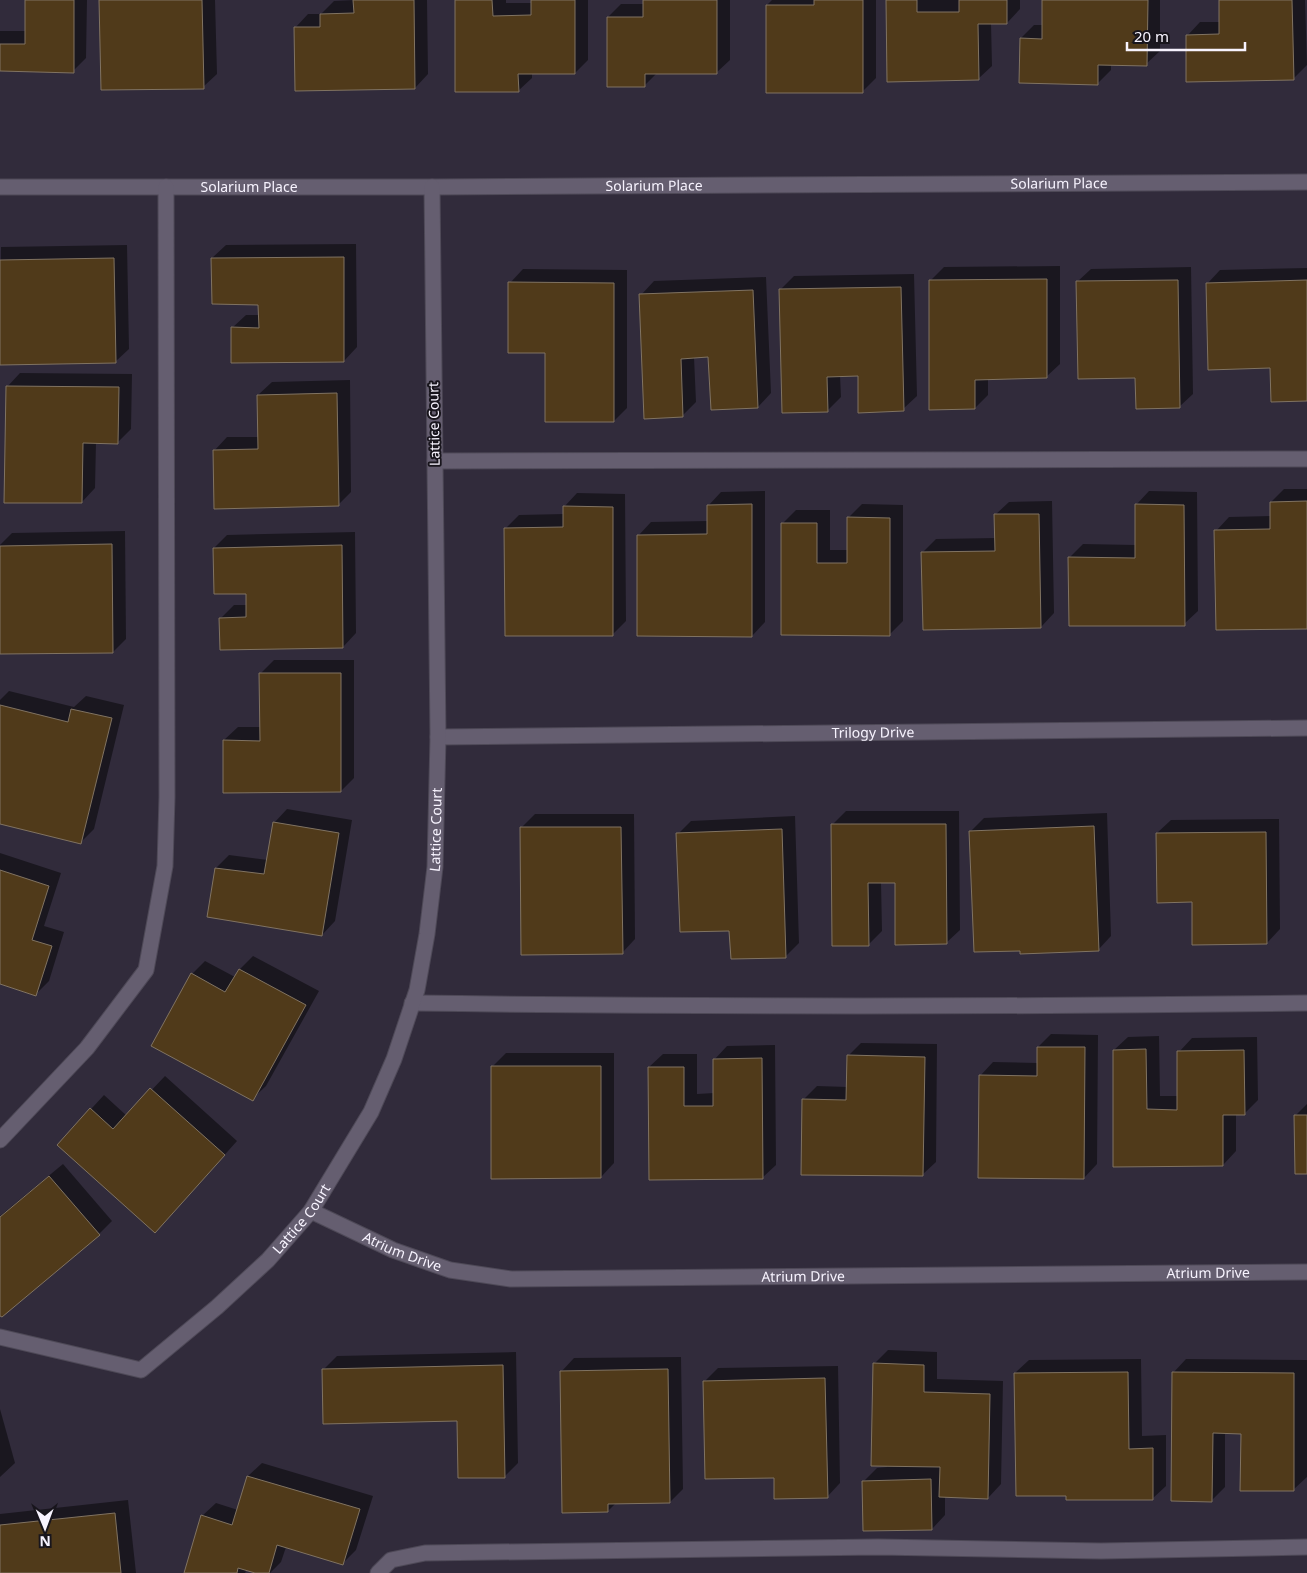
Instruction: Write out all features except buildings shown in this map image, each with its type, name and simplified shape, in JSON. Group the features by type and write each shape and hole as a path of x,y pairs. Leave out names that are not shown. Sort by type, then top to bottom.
{"street":[{"name":"Solarium Place","path":"0,187 432,187 1307,182"},
{"name":"Lattice Court","path":"0,1337 141,1370 217,1307 261,1267 312,1211 370,1112 394,1059 417,990 427,934 435,867 438,738 432,187"},
{"path":"0,1140 87,1048 146,970 165,866 167,797 166,188"},
{"path":"435,461 1307,459"},
{"name":"Trilogy Drive","path":"438,738 1307,728"},
{"path":"412,1003 616,1006 912,1006 1307,1003"},
{"name":"Atrium Drive","path":"312,1211 393,1250 450,1270 511,1278 1307,1272"},
{"path":"378,1573 392,1560 425,1553 878,1547 1101,1550 1307,1548"}]}
